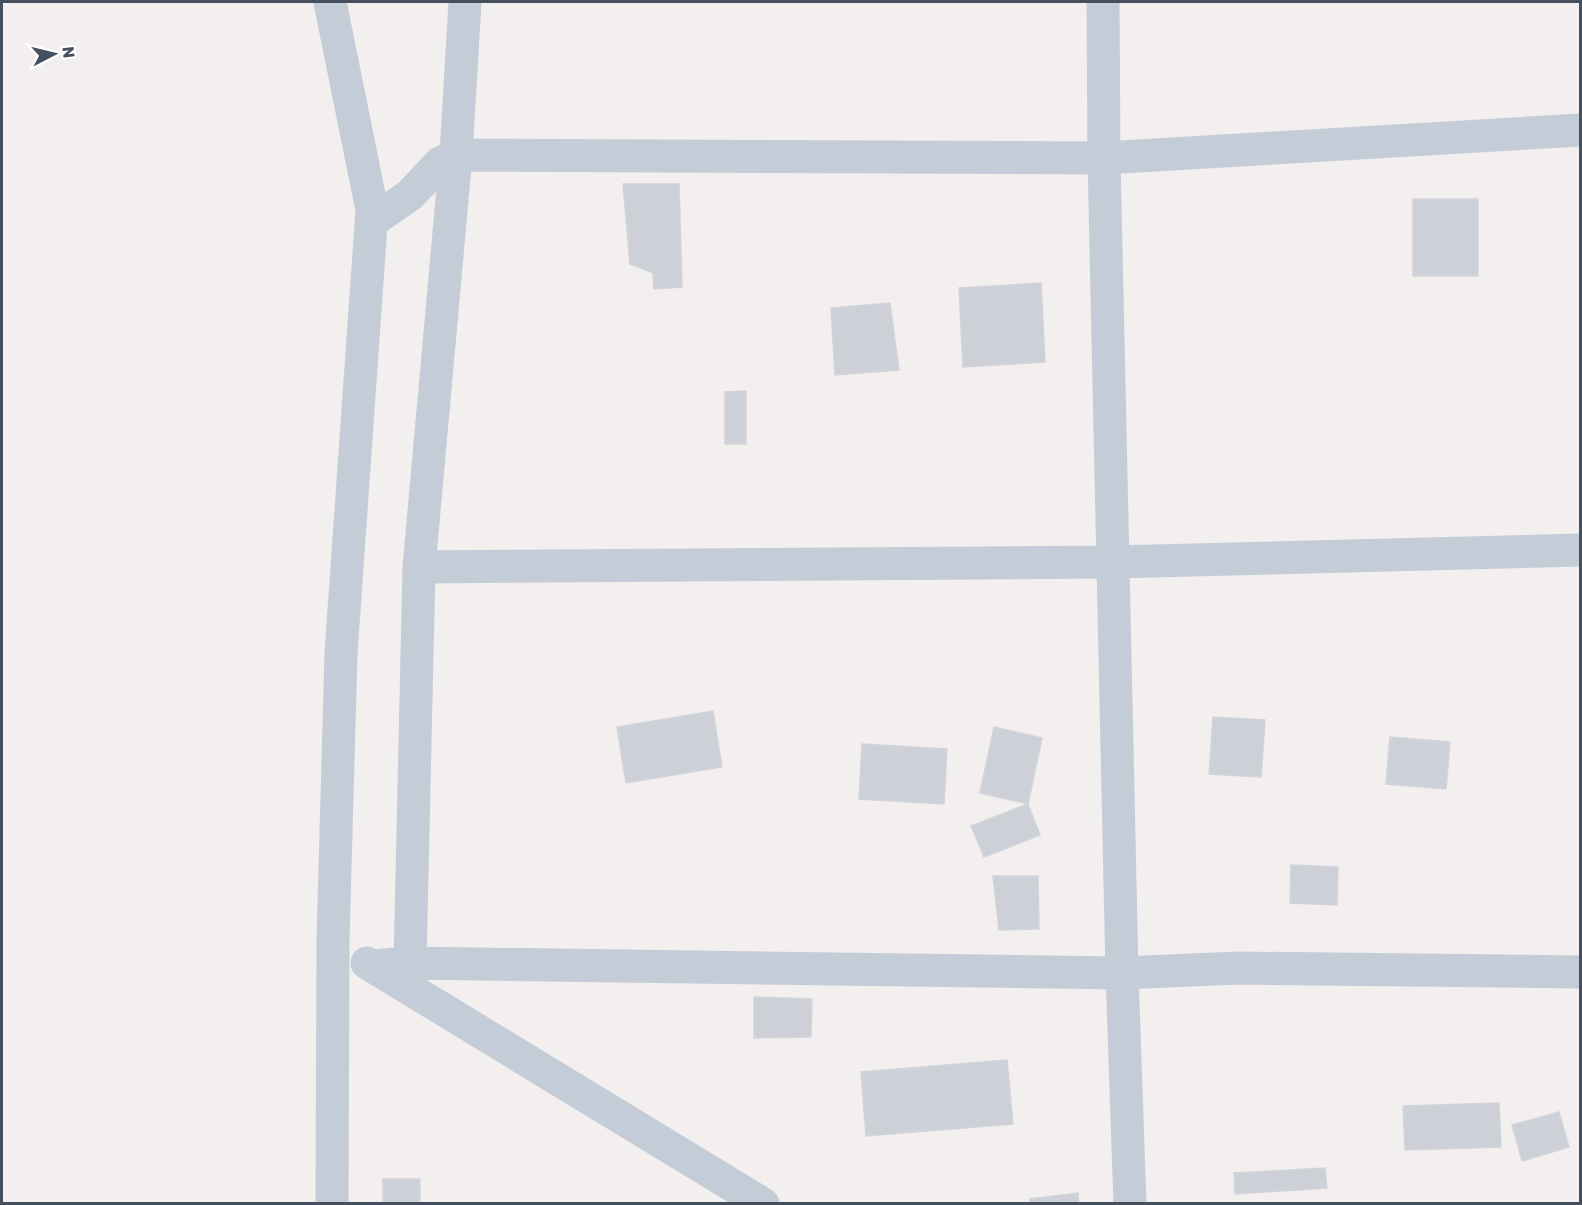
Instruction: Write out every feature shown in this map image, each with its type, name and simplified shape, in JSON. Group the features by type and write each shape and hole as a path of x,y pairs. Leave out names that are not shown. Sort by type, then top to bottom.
{"street":[{"path":"330,2 366,171 372,210 341,653 333,940 332,1203"},
{"path":"410,963 419,567 456,155 465,2"},
{"path":"1103,2 1104,158 1122,973 1130,1203"},
{"path":"371,222 410,195 440,163 456,155 1104,158 1581,130"},
{"path":"419,567 1114,562 1581,550"},
{"path":"333,940 372,966 763,1203"},
{"path":"372,966 410,963 1122,973 1238,968 1581,972"}],"building":[{"path":"623,184 679,184 682,287 654,289 653,273 630,264"},
{"path":"1413,199 1478,199 1478,276 1413,276"},
{"path":"1041,283 1045,362 963,367 959,288"},
{"path":"890,303 899,370 835,375 831,308"},
{"path":"746,391 746,444 725,444 725,392"},
{"path":"713,711 722,767 626,783 617,727"},
{"path":"1213,717 1265,720 1261,777 1209,774"},
{"path":"994,727 1042,738 1028,804 980,793"},
{"path":"1390,737 1450,742 1446,789 1386,784"},
{"path":"862,744 947,749 944,804 859,799"},
{"path":"1028,804 1040,835 984,857 971,826"},
{"path":"1291,865 1338,867 1337,905 1290,903"},
{"path":"993,876 1038,876 1039,929 999,930"},
{"path":"754,997 812,999 811,1037 754,1038"},
{"path":"1007,1060 1013,1124 866,1136 861,1072"},
{"path":"1499,1103 1501,1147 1405,1150 1403,1106"},
{"path":"1559,1112 1569,1147 1522,1161 1512,1125"},
{"path":"1325,1168 1327,1188 1235,1194 1234,1173"},
{"path":"383,1179 420,1179 420,1204 383,1204"},
{"path":"1078,1193 1079,1204 1030,1204 1030,1199"}]}
